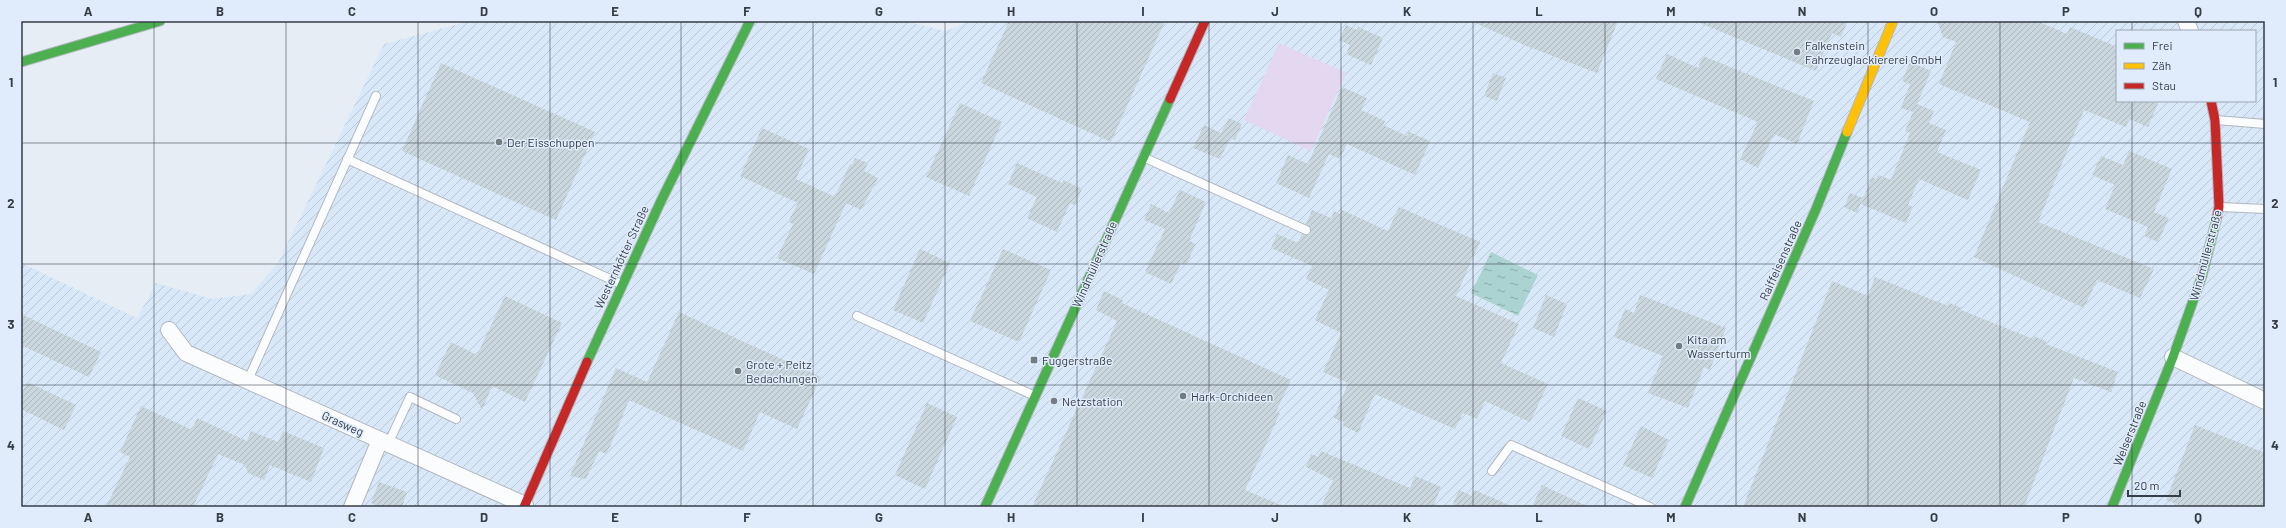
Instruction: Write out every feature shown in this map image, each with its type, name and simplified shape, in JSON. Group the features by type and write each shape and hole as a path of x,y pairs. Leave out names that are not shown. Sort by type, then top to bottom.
{"street":[{"path":"21,62 160,21"},
{"name":"Westernkötter Straße","path":"525,506 621,284 682,156 750,21"},
{"name":"Windmüllerstraße","path":"985,507 1205,21"},
{"name":"Raiffeisenstraße","path":"1685,507 1816,209 1893,21"},
{"name":"Windmüllerstraße","path":"2171,363 2202,276 2219,207 2215,120 2211,102"},
{"name":"Grasweg","path":"169,330 186,353 525,506"},
{"path":"2171,363 2265,401"},
{"name":"Welserstraße","path":"2112,507 2171,363"},
{"path":"352,507 384,442"}],"lane":[{"path":"248,380 376,96"},
{"path":"2215,120 2265,124"},
{"path":"1143,157 1306,230"},
{"path":"347,159 621,284"},
{"path":"2219,207 2265,209"},
{"path":"857,316 1035,396"},
{"path":"384,442 410,397 456,419"},
{"path":"1492,471 1510,445 1650,507"}],"shaded area":[{"path":"470,21 905,21 946,31 970,21 2265,21 2265,507 21,507 21,263 137,318 156,283 212,299 251,294 278,263 384,44"},
{"path":"1279,43 1346,73 1311,151 1244,120"}],"water":[{"path":"1491,252 1538,275 1518,316 1471,293"}],"building":[{"path":"1009,21 1165,21 1111,142 981,83"},
{"path":"1471,21 1618,21 1597,73 1529,47"},
{"name":"Falkenstein Fahrzeuglackiererei GmbH","path":"1695,21 1848,21 1841,37 1832,33 1816,71"},
{"path":"1937,21 2037,21 2067,34 2070,27 2116,47 2116,102 2159,102 2148,127 2129,119 2126,127 2084,110 2038,222 2154,269 2140,298 2097,280 2084,308 1974,257 2030,122 1939,84 1956,42 1943,37"},
{"path":"1346,25 1357,30 1358,27 1383,38 1371,65 1346,54 1350,45 1339,40"},
{"path":"1667,54 1698,68 1703,56 1814,101 1797,144 1774,134 1758,168 1740,159 1758,122 1656,79"},
{"path":"1910,62 1931,71 1917,104 1934,111 1929,123 1946,130 1937,152 1981,170 1968,200 1919,179 1908,205 1913,207 1906,223 1861,204 1872,177 1876,179 1878,175 1891,180 1910,133 1905,131 1913,112 1901,108 1910,84 1902,81"},
{"name":"Der Eisschuppen","path":"441,63 595,132 556,220 402,151"},
{"path":"1493,73 1506,78 1497,101 1484,96"},
{"path":"1342,87 1367,98 1361,110 1385,121 1383,125 1407,136 1409,132 1430,141 1415,175 1347,144 1340,159 1329,154 1309,198 1276,183 1288,155 1308,164"},
{"path":"960,103 1002,122 969,196 926,177"},
{"path":"1229,118 1242,124 1235,140 1230,138 1220,159 1193,148 1204,125 1221,133"},
{"path":"762,128 809,149 796,179 835,197 850,164 852,165 855,158 868,163 864,171 878,178 861,210 846,203 814,274 777,258 793,224 788,222 798,203 740,176"},
{"path":"2129,151 2172,169 2154,212 2169,218 2158,242 2144,236 2148,227 2105,209 2115,185 2092,175 2101,156 2123,165"},
{"path":"1017,163 1062,183 1063,180 1082,189 1075,205 1070,203 1057,232 1027,218 1037,197 1008,184"},
{"path":"1180,190 1206,202 1189,241 1196,244 1186,265 1181,263 1171,284 1145,272 1165,229 1144,220 1151,204 1169,213"},
{"path":"1850,193 1863,198 1857,213 1844,207"},
{"path":"1399,207 1480,242 1456,296 1519,324 1501,363 1548,384 1530,422 1485,401 1477,419 1463,413 1455,429 1375,394 1358,433 1342,425 1344,422 1334,418 1348,383 1323,372 1341,333 1315,320 1329,290 1306,279 1312,266 1271,248 1277,234 1298,243 1302,234 1310,234 1311,229 1306,224 1312,210 1331,218 1334,211 1340,214 1342,210 1388,231"},
{"path":"920,249 950,263 923,323 893,310"},
{"path":"1003,249 1051,270 1019,342 970,321"},
{"path":"1875,277 1948,306 1949,303 1962,308 1961,310 2033,339 2034,336 2046,341 2046,344 2118,372 2111,392 2074,378 2024,507 1743,507 1832,281 1868,296"},
{"name":"Hark-Orchideen","path":"1104,291 1123,300 1122,303 1291,380 1276,412 1280,413 1245,490 1286,507 1032,507 1117,321 1096,310"},
{"path":"1546,295 1567,304 1554,337 1533,328"},
{"name":"Kita am Wasserturm","path":"1640,295 1726,328 1710,370 1704,367 1688,408 1648,393 1663,356 1614,337 1625,309 1634,313"},
{"path":"505,296 562,323 525,402 492,386 482,410 473,393 435,375 451,342 477,355"},
{"path":"679,312 821,377 797,429 760,412 743,451 629,400 606,454 599,451 586,479 570,476 616,368 647,382"},
{"path":"21,314 101,352 89,377 21,345"},
{"path":"27,382 76,405 64,430 21,409 21,395"},
{"path":"1578,398 1607,411 1589,449 1561,436"},
{"path":"927,403 957,417 925,489 895,475"},
{"path":"141,406 192,430 197,418 247,441 251,431 278,442 283,431 324,448 311,482 270,465 264,480 248,473 245,465 218,454 193,507 106,507 130,457 120,452"},
{"path":"2195,425 2265,453 2265,507 2183,507 2166,500"},
{"path":"1641,426 1669,440 1652,478 1623,465"},
{"path":"1321,451 1410,488 1415,476 1441,487 1433,507 1321,507 1333,480 1306,467 1311,454 1318,457"},
{"path":"379,482 407,492 402,507 382,507 371,503"},
{"path":"1542,485 1589,507 1532,507"},
{"path":"1459,490 1472,496 1474,490 1514,507 1462,507 1453,504"}],"traffic: fast":[{"path":"21,62 160,21"},
{"path":"587,362 661,201 750,21"},
{"path":"985,507 1170,99"},
{"path":"1685,507 1816,209 1847,132"},
{"path":"2112,507 2173,357 2202,276 2216,221"}],"traffic: slow":[{"path":"1847,132 1893,21"}],"traffic: jam":[{"path":"1170,99 1205,21"},
{"path":"2211,102 2215,120 2219,207 2216,221"},
{"path":"524,507 587,362"}],"place":[{"name":"Falkenstein Fahrzeuglackiererei GmbH","path":"1797,52"},
{"name":"Der Eisschuppen","path":"499,142"},
{"name":"Kita am Wasserturm","path":"1679,346"},
{"name":"Fuggerstraße","path":"1034,360"},
{"name":"Grote + Peitz Bedachungen","path":"738,371"},
{"name":"Hark-Orchideen","path":"1183,396"},
{"name":"Netzstation","path":"1054,401"}]}
